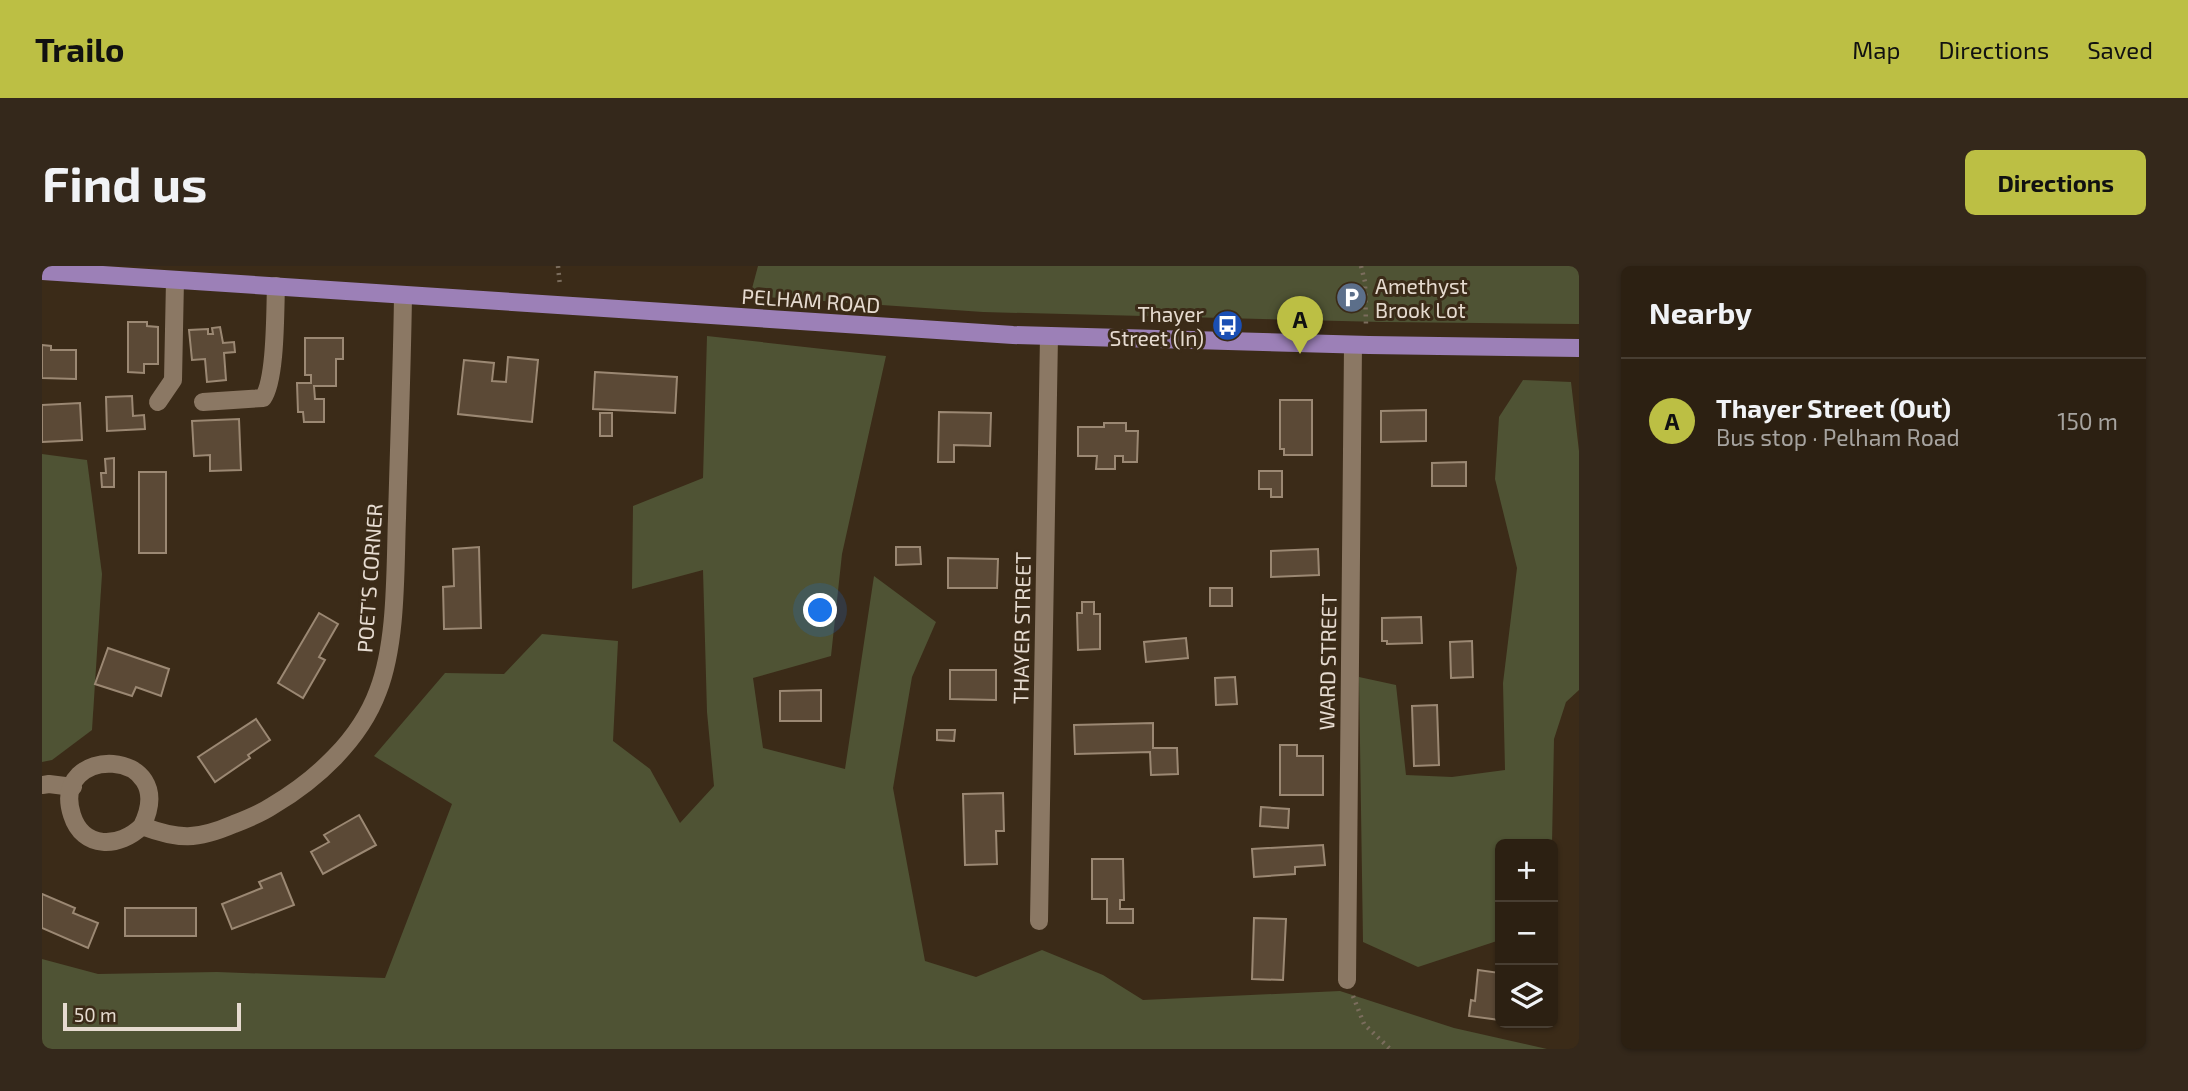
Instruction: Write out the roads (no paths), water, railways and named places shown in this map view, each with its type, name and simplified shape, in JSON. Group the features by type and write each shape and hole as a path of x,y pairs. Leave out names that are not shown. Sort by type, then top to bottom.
{"main road":[{"name":"PELHAM ROAD","path":"42,271 804,323 1049,336 1353,345 1579,348"}],"street":[{"path":"158,402 173,380 175,280"},
{"path":"203,402 262,398 267,392 273,347 276,286"},
{"name":"POET'S CORNER","path":"142,826 166,835 200,837 262,812 291,795 313,777 336,755 367,715 384,673 389,652 394,589 403,295"},
{"name":"THAYER STREET","path":"1040,921 1049,336"},
{"name":"WARD STREET","path":"1347,981 1353,345"},
{"path":"105,762 118,763 140,776 147,787 150,800 148,814 142,826 120,841 106,843 93,839 82,831 73,820 69,808 73,787 82,773 105,762"},
{"path":"42,785 73,787"}],"place":[{"name":"Amethyst Brook Lot","path":"1352,297"},
{"name":"Thayer Street (In)","path":"1227,325"},
{"name":"Thayer Street (Out)","path":"1300,354"}]}
